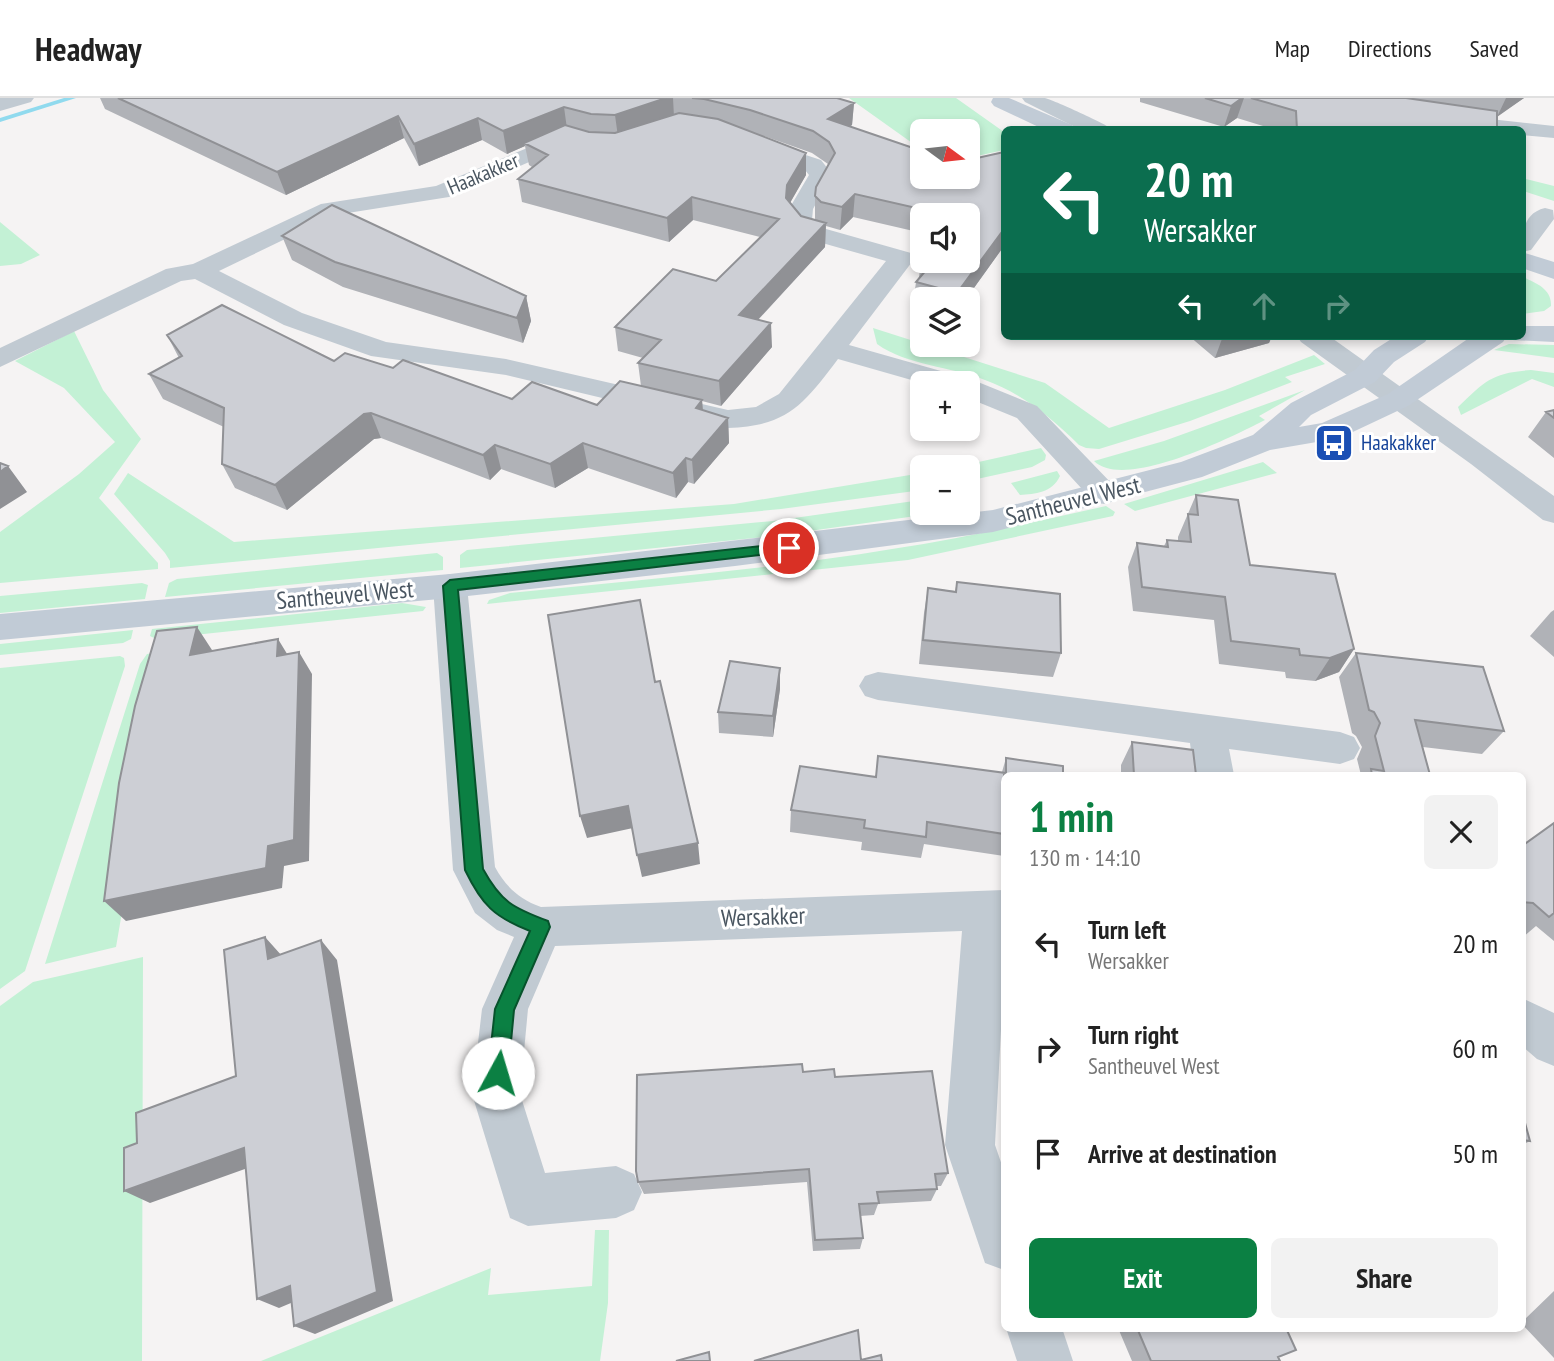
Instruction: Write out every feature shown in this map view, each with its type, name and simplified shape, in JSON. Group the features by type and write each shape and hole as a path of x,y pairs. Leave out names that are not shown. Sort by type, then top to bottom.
{"street":[{"path":"0,105 24,98"},
{"path":"1032,98 1092,126"},
{"path":"999,100 1032,126"},
{"path":"999,100 1055,126"},
{"path":"1554,111 1547,120 1554,125"},
{"path":"1427,118 1500,126"},
{"path":"1526,129 1554,132"},
{"name":"Haakakker","path":"0,359 175,274 199,271 329,209 441,192 568,137 595,146"},
{"path":"199,271 293,319 380,350 506,367 728,419 753,420 784,408 902,258 810,232 800,221 801,209 821,174 813,164 737,140"},
{"path":"1526,207 1550,218 1526,241"},
{"path":"1526,260 1554,271"},
{"path":"1526,334 1554,334"},
{"path":"1324,340 1378,356 1398,400 1482,457 1554,512"},
{"name":"Santheuvel West","path":"1264,442 1301,409 1378,356 1408,340"},
{"name":"Santheuvel West","path":"0,627 450,586 993,522 1191,470 1264,442 1329,431 1398,400 1483,340"},
{"path":"832,349 910,371"},
{"path":"980,393 1027,412 1104,494"},
{"name":"Wersakker","path":"450,586 474,870 490,899 512,916 541,927 995,910 970,1145 1001,1235"},
{"path":"878,686 1340,748"},
{"path":"1207,730 1214,772"},
{"path":"541,927 505,1009 496,1094 528,1199 616,1192"},
{"path":"1526,1022 1554,1043"},
{"path":"1035,1332 1045,1361"}],"green space":[{"path":"849,98 956,98 1001,130 1001,151 980,155 980,119 910,119 910,141"},
{"path":"1526,179 1554,186 1554,201 1526,192"},
{"path":"0,222 40,255 21,264 0,266"},
{"path":"1526,278 1538,284 1549,295 1551,306 1544,311 1526,314"},
{"path":"873,328 910,340 910,357 964,357 1045,383 1109,428 1225,390 1314,355 1325,364 1285,377 1292,382 1190,421 1099,449 1079,445 1035,407 1012,392 980,378 980,371 956,371 916,361 877,344"},
{"path":"74,331 103,390 141,439 99,498 158,563 158,569 0,583 0,532 79,474 115,442 64,388 15,361"},
{"path":"1509,344 1554,345 1554,358 1494,350"},
{"path":"1531,370 1554,373 1554,387 1532,379 1461,415 1458,407 1490,380 1507,373"},
{"path":"1305,390 1259,416 1265,420 1178,458 1129,470 1109,469 1094,461 1164,441"},
{"path":"1041,448 1046,455 1045,460 1032,467 980,478 980,462"},
{"path":"1263,462 1277,473 1135,511 1124,504"},
{"path":"1057,471 1060,476 1057,482 1037,493 1020,495 1011,483"},
{"path":"128,473 234,542 734,504 910,475 910,492 781,509 170,568 170,561 165,553 114,494"},
{"path":"910,502 910,517 774,536 460,568 460,555 467,550 773,521"},
{"path":"1106,506 1115,512 1113,516 908,560 487,604 489,600 510,593 749,569 892,549 973,535"},
{"path":"437,553 443,557 443,570 165,597 169,583 177,579"},
{"path":"142,583 148,585 145,599 0,613 0,596"},
{"path":"402,603 426,607 423,611 156,639 150,636 152,629"},
{"path":"133,630 131,639 123,643 0,655 0,644"},
{"path":"167,651 116,947 45,964 140,664 147,654"},
{"path":"120,656 124,658 125,666 25,971 0,989 0,668"},
{"path":"143,957 142,1361 0,1361 0,1006 33,982"},
{"path":"595,1230 609,1230 608,1303 600,1361 261,1361 491,1268 488,1295 592,1286"}],"building":[{"path":"118,98 666,98 615,115 591,114 564,107 503,131 478,118 414,144 398,116 277,172"},
{"path":"692,98 837,98 854,103 828,119 910,147 910,189 980,189 980,157 1001,153 1001,233 980,262 980,203 910,203 910,207 855,194 842,207 821,202 815,196 816,187 835,153 829,142 813,131 750,110"},
{"path":"1205,98 1242,98 1231,106"},
{"path":"1251,98 1406,98 1497,111 1497,126 1297,126 1296,111"},
{"path":"679,113 718,119 806,153 787,185 786,198 801,216 826,223 739,315 771,323 719,381 638,363 661,340 615,327 673,269 716,281 779,219 692,197 667,218 518,179 548,155 524,143 565,125 589,132 615,133"},
{"path":"332,205 526,296 517,318 335,262 282,236"},
{"path":"924,273 972,273 961,287 935,287 916,282"},
{"path":"222,305 334,361 345,353 393,368 403,360 512,399 532,382 597,405 620,381 702,400 696,408 728,418 692,460 686,458 673,473 583,443 550,464 495,445 483,455 371,413 364,414 275,485 222,464 224,408 149,374 182,356 167,335"},
{"path":"1554,410 1554,418 1546,412"},
{"path":"0,463 8,466 0,472"},
{"path":"1196,495 1238,500 1250,565 1335,574 1354,649 1330,658 1300,655 1299,649 1231,641 1225,597 1142,587 1137,543 1168,547 1167,540 1191,542 1188,514 1198,515"},
{"path":"957,582 1060,594 1061,653 923,640 928,588 956,592"},
{"path":"640,600 655,682 660,681 698,843 637,855 628,806 580,816 548,615"},
{"path":"197,627 190,655 278,639 277,656 299,652 294,840 268,846 266,868 104,901 119,783 135,706 157,631"},
{"path":"1356,653 1483,667 1504,731 1415,720 1429,772 1372,772 1371,769 1384,771 1375,736 1380,723 1374,712 1369,710"},
{"path":"730,661 780,668 773,716 718,712"},
{"path":"1132,742 1193,750 1196,772 1134,772"},
{"path":"878,756 1001,772 1001,834 927,822 926,837 864,828 865,820 791,810 800,766 876,777"},
{"path":"1006,758 1063,766 1063,772 1006,772"},
{"path":"1554,823 1554,913 1549,917 1533,903 1526,902 1526,843"},
{"path":"265,937 268,959 321,940 377,1292 294,1326 290,1286 257,1299 244,1148 124,1191 124,1148 137,1143 136,1113 236,1076 224,950"},
{"path":"802,1064 803,1072 834,1069 835,1077 932,1071 948,1173 935,1174 937,1189 877,1192 879,1203 859,1204 863,1238 815,1240 809,1169 638,1182 637,1075"},
{"path":"858,1330 861,1360 881,1355 882,1361 754,1361"},
{"path":"1139,1332 1288,1332 1296,1350 1278,1357 1280,1361 1151,1361"},
{"path":"709,1352 710,1361 676,1361"}],"waterway":[{"path":"0,120 72,98"}],"place":[{"name":"Haakakker","path":"1334,443"}],"route":[{"path":"498,1073 505,1009 541,927 512,916 490,899 474,870 450,586 789,548"}]}
